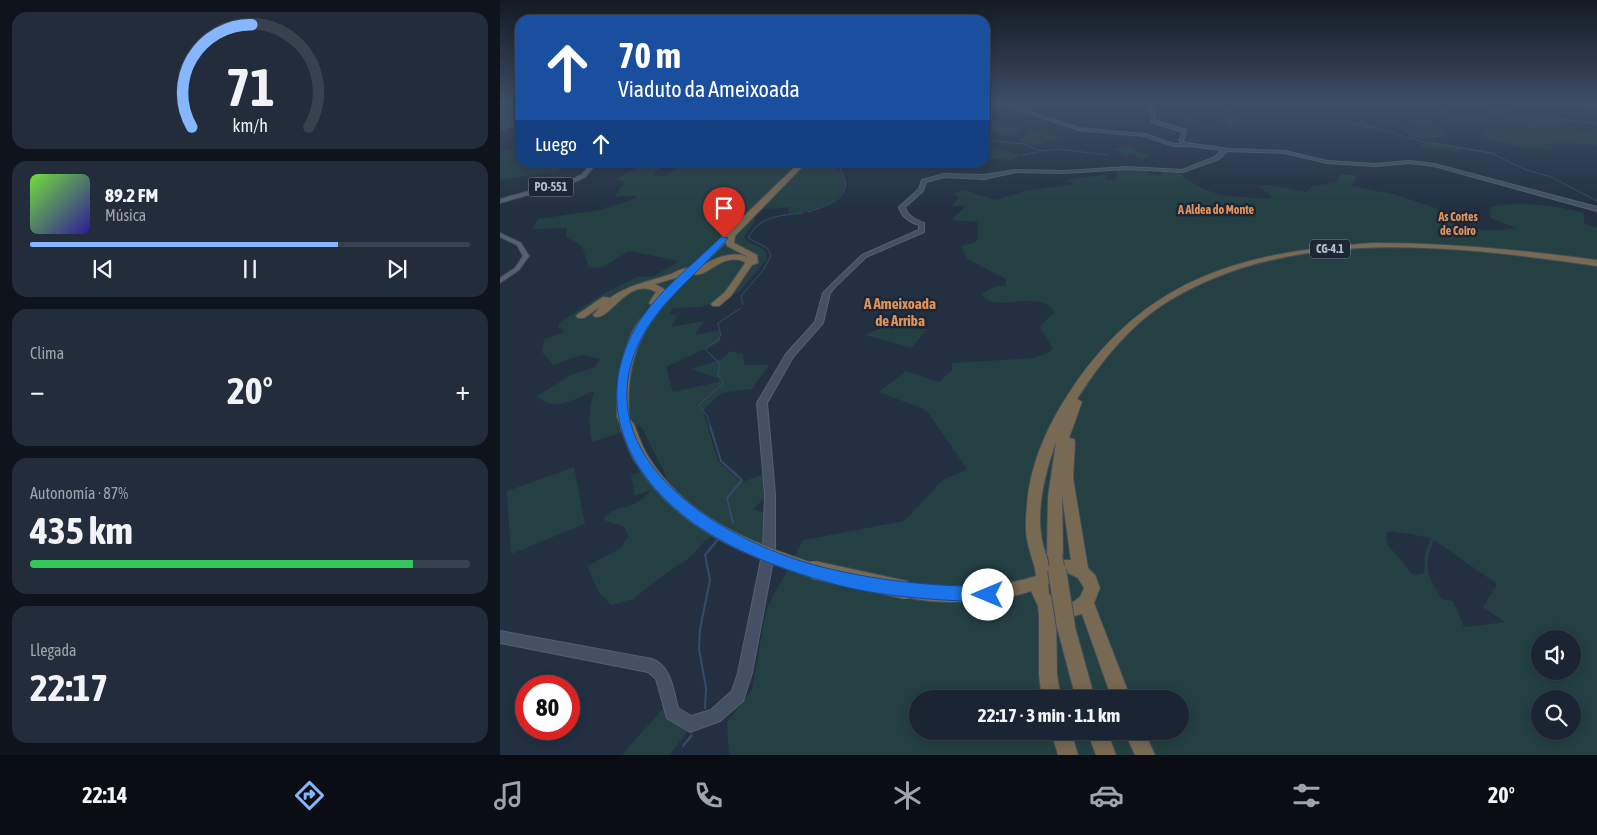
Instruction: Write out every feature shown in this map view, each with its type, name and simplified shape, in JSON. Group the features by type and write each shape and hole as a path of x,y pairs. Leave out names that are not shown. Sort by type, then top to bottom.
{"highway":[{"path":"641,327 663,299 799,167"},
{"path":"727,304 754,262 752,254 733,246 730,240 748,215"},
{"name":"CG-4.1","path":"1084,690 1066,627 1055,555 1053,512 1057,470 1065,431 1083,388 1097,363 1117,339 1163,301 1211,276 1273,257 1336,248 1407,245 1482,248 1597,263"},
{"path":"581,316 620,290 678,275 712,250"},
{"path":"650,316 706,266 728,258 747,259 748,265 733,287 726,297 716,304"},
{"path":"598,315 614,298 629,290 641,287 657,288 660,295 641,327 624,372 623,416 633,447 656,481 669,495 708,525 763,554 824,575 906,590 972,596 1043,589"},
{"path":"1051,690 1047,658 1049,626 1035,549 1033,527 1036,484 1047,446 1070,398 1097,363"},
{"path":"1043,589 1053,609 1071,611 1086,603 1092,588 1090,582 1081,571 1066,478 1069,440 1083,388"},
{"path":"1043,589 1055,568 1062,566 1081,571"},
{"path":"1086,603 1119,690"},
{"path":"1064,740 1068,755"},
{"path":"1100,740 1106,755"},
{"path":"1138,740 1145,755"}],"main road":[{"name":"PO-551","path":"500,201 575,180 583,176 591,167"},
{"path":"500,235 519,244 526,256 518,269 500,281"}],"street":[{"path":"1154,138 1173,145 1189,144 1226,149 1284,152 1328,162 1375,164 1409,162 1434,164 1597,209"},
{"path":"1183,138 1182,141 1189,144"},
{"path":"500,636 652,666 662,675 672,713 690,724 715,716 738,696 745,673 769,550 770,494 762,402 789,356 819,323 827,293 833,286 864,256 922,231 922,224 908,217 903,212 902,207 921,190 924,181 944,175 984,177 1016,171 1064,172 1132,168 1183,171 1217,158 1226,149"}],"green space":[{"path":"1021,138 1057,138 1035,144 1019,140"},
{"path":"1488,138 1597,138 1597,145 1560,143 1542,145 1560,149 1530,148"},
{"path":"1418,141 1499,153 1492,155 1461,149 1459,152 1417,146 1425,143"},
{"path":"990,146 1019,155 1013,160 990,158"},
{"path":"515,147 515,167 566,167 553,172 500,180 500,152"},
{"path":"1136,147 1133,150 1152,156 1141,160 1133,154 1125,157 1120,153 1122,151 1112,149"},
{"path":"638,167 661,167 652,175 664,176 679,167 833,167 845,178 846,187 835,200 813,210 788,214 789,207 769,209 749,212 737,218 756,219 744,237 748,242 766,252 766,260 739,292 701,307 672,308 670,314 677,315 671,327 704,321 695,335 720,330 720,342 666,367 673,392 718,382 720,379 691,369 722,359 730,351 743,354 744,365 769,365 752,389 721,393 703,410 718,461 742,482 765,474 767,496 753,509 766,513 764,551 721,530 705,541 688,559 633,599 611,605 598,591 587,566 621,548 628,536 625,527 604,520 617,509 637,503 653,489 635,496 631,475 652,468 658,486 667,478 641,426 592,442 590,417 594,391 572,401 557,404 550,404 537,396 571,375 595,367 600,359 581,355 553,365 542,352 544,339 564,332 558,327 560,322 603,294 637,277 654,276 679,261 629,251 603,267 589,268 582,246 566,237 567,228 533,229 538,219 599,210 637,198 636,195 614,197 625,182 616,179"},
{"path":"1117,170 1149,170 1149,174 1161,175 1163,172 1178,172 1189,181 1211,192 1270,199 1272,196 1257,186 1268,185 1306,192 1312,186 1335,183 1341,174 1357,176 1351,186 1393,194 1451,213 1450,223 1467,227 1483,230 1516,228 1490,218 1491,207 1525,204 1550,206 1584,213 1584,223 1597,228 1597,755 729,755 727,722 752,690 766,610 803,540 904,521 943,480 967,469 926,410 879,392 906,371 939,382 952,370 952,363 1035,358 1053,350 1040,326 1054,313 1050,305 1033,301 998,303 986,299 981,294 996,286 1006,286 1006,279 967,259 961,246 976,242 978,236 977,222 951,220 966,206 952,206 959,197 953,194 964,190 995,200 1026,191 1074,184 1066,180 1105,175 1106,180 1116,179","holes":["1392,531 1431,538 1425,554 1424,573 1413,575 1388,545 1387,533","1434,540 1497,584 1483,607 1505,622 1464,627 1453,601 1442,599 1430,577 1428,558"]},
{"path":"883,327 927,329 911,348 865,335"},
{"path":"574,467 585,524 511,554 507,491"},
{"path":"666,705 689,729 670,755 622,755"}],"waterway":[{"path":"1411,138 1491,153 1524,169 1551,177 1597,201"},
{"path":"990,141 1024,144 1040,151 1057,149 1108,155"},
{"path":"1022,155 1038,152"},
{"path":"808,212 825,206 839,198 843,193 845,186 840,169 841,167"},
{"path":"743,304 741,296 764,269 771,255 767,248 748,238 753,230 771,218 803,213"},
{"path":"711,428 707,416 699,405 724,382 718,375 720,364 705,349 718,340 721,335 718,323 741,308"},
{"path":"710,426 721,461 742,480 727,498 733,523"},
{"path":"705,708 706,688 699,649 700,629 710,580 705,555 719,538"},
{"path":"683,746 692,735"}],"district":[{"name":"A Aldea do Monte","path":"1216,210"},
{"name":"As Cortes de Coiro","path":"1458,224"},
{"name":"A Ameixoada de Arriba","path":"900,312"}],"route":[{"path":"724,238 663,299 641,327 629,354 622,388 623,416 633,447 656,481 686,509 732,540 793,565 824,575 864,584 936,593 972,596 988,595"}]}
